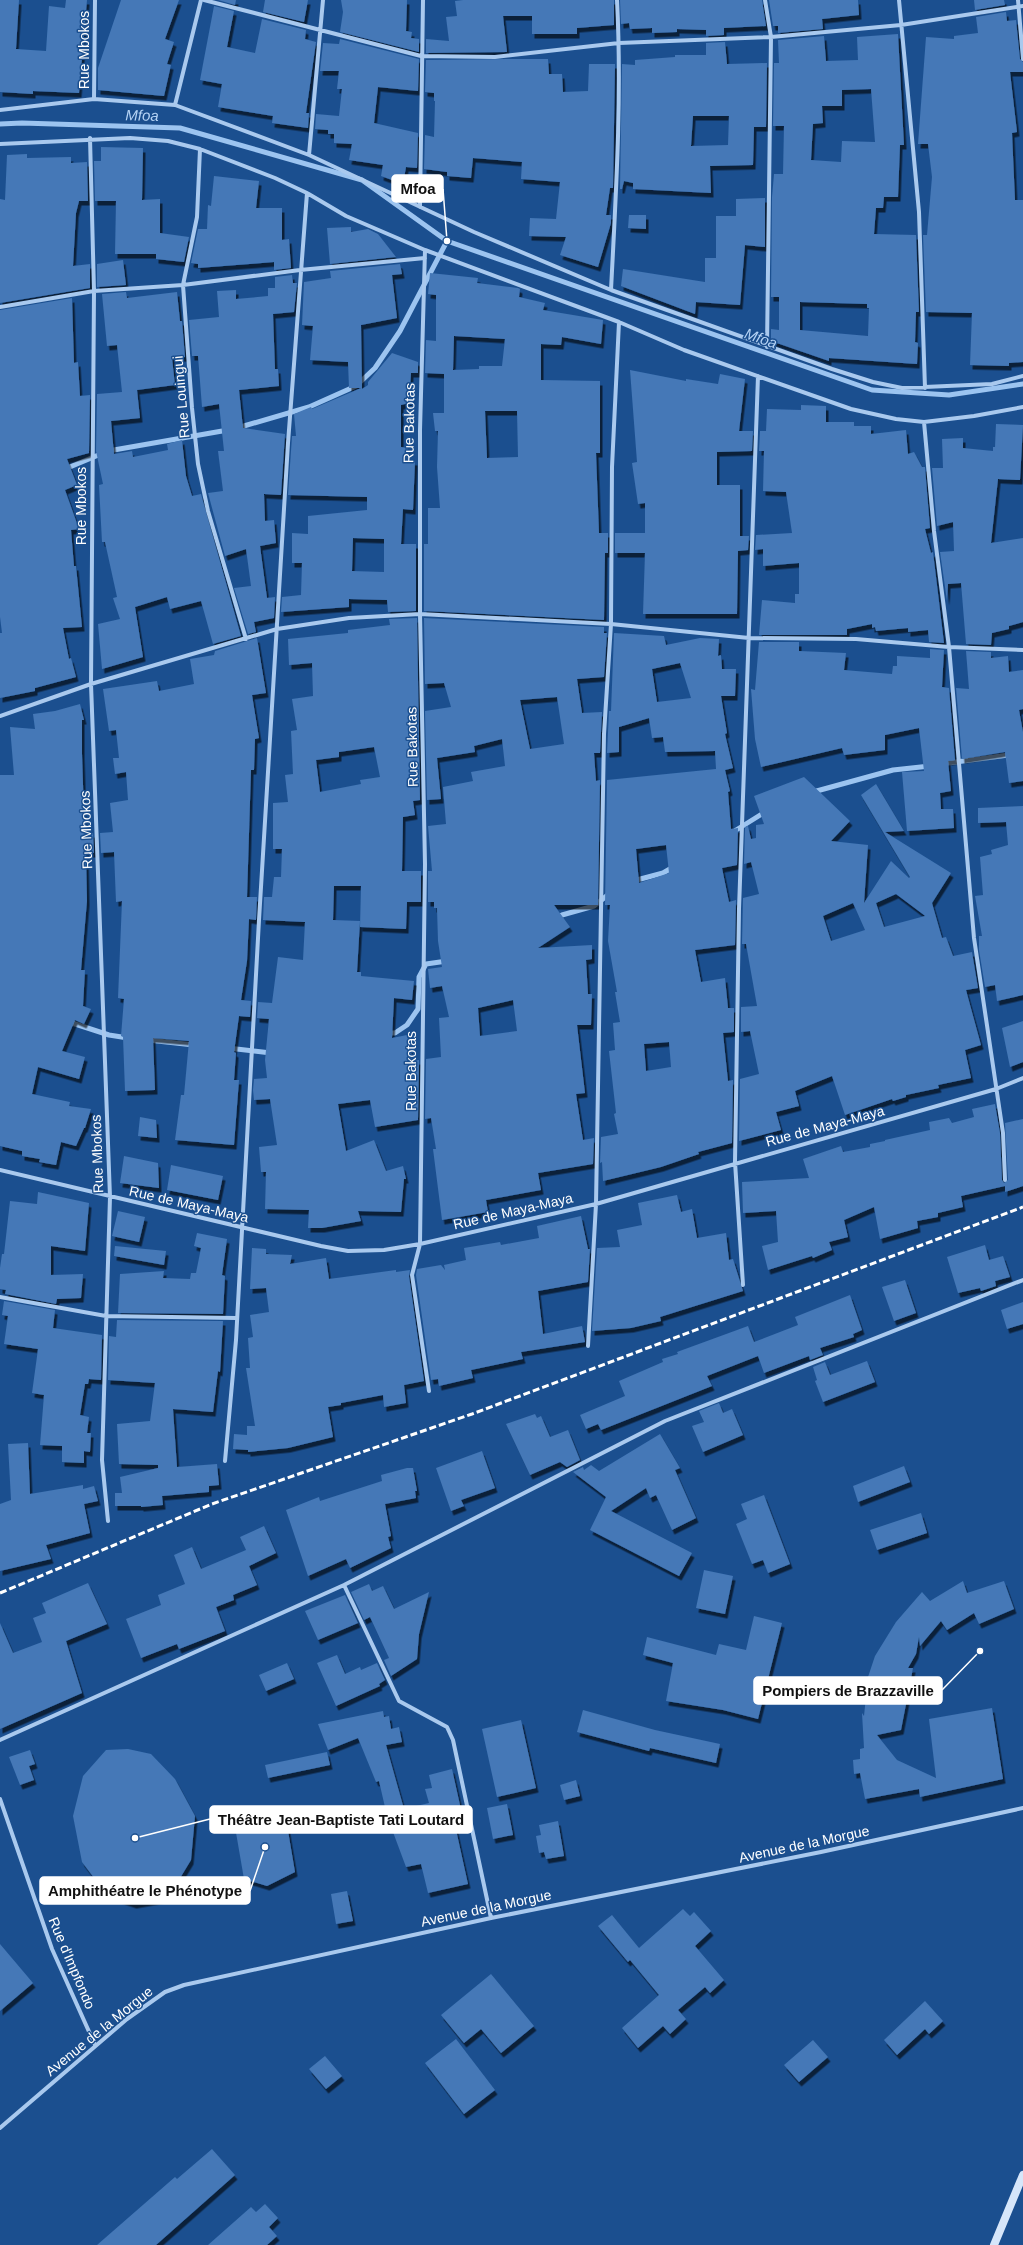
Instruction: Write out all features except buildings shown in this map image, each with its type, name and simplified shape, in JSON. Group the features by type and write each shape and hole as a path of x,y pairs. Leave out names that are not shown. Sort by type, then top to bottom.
{"main road":[{"path":"994,2245 1023,2176"}],"street":[{"name":"Rue Mbokos","path":"94,99 95,0"},
{"path":"175,105 201,0"},
{"path":"204,0 421,56 495,56 619,43 771,37 901,25 1021,7"},
{"path":"309,155 323,0"},
{"path":"420,207 423,0"},
{"path":"611,290 617,163 619,43 617,0"},
{"path":"765,0 771,37 766,347"},
{"path":"899,0 918,212 925,388"},
{"path":"1018,0 1021,7 1023,59"},
{"path":"0,110 94,99 175,105 309,155 420,207 611,290 766,347 873,382 902,388 925,388 992,384 1023,376"},
{"name":"Rue Mbokos","path":"90,138 94,291 91,684 110,1197 102,1460 108,1521"},
{"path":"0,144 90,138 130,138 168,141 200,149 307,193 346,216 425,250 619,322 684,350 851,409 896,420 924,422 974,416 1023,407"},
{"name":"Rue Louingui","path":"200,149 197,216 184,285 198,464 208,511 246,639"},
{"path":"225,1461 233,1390 241,1228 277,629 300,270 307,193"},
{"name":"Rue Bakotas","path":"425,250 420,430 420,614 425,864 420,1244 412,1275 429,1391"},
{"path":"0,307 94,291 184,285 300,270 425,258"},
{"path":"588,1346 596,1204 604,734 611,624 612,467 619,322"},
{"path":"743,1285 735,1162 739,909 758,376"},
{"path":"924,422 934,531 949,647 974,938 1003,1133 1005,1180"},
{"path":"0,716 91,684 277,629 349,618 420,614 611,624 749,638 856,639 949,647 1023,650"},
{"name":"Rue de Maya-Maya","path":"0,1170 241,1228 348,1251 384,1250 420,1244 596,1204 735,1162 996,1089 1023,1078"},
{"path":"0,1740 344,1585 665,1421 1023,1280"},
{"path":"0,1297 106,1316 236,1318"},
{"path":"344,1585 400,1701 447,1727 453,1740 491,1918"},
{"name":"Rue d'Impfondo","path":"0,1799 52,1949 95,2045"},
{"name":"Avenue de la Morgue","path":"0,2128 95,2045 147,2003 165,1992 184,1985 491,1918 821,1852 1023,1808"}],"waterway":[{"name":"Mfoa","path":"0,124 22,123 180,128 362,180 447,241 872,390 949,395 1023,384"},
{"path":"237,428 309,407 356,386 375,368 400,331 447,241"},
{"path":"65,469 108,451 228,430"},
{"path":"941,764 1023,753"},
{"path":"813,792 893,770 930,766"},
{"path":"733,832 765,812"},
{"path":"633,881 663,873 675,866"},
{"path":"556,918 594,906 609,894"},
{"path":"387,1033 395,1033 407,1025 418,1009 419,977 426,964 447,961"},
{"path":"69,1022 109,1035 128,1038"},
{"path":"148,1040 194,1045"},
{"path":"228,1048 271,1053"}],"railway":[{"path":"0,1593 212,1504 472,1414 1023,1207"}],"place":[{"name":"Mfoa","path":"447,241"},
{"name":"Pompiers de Brazzaville","path":"980,1651"},
{"name":"Théâtre Jean-Baptiste Tati Loutard","path":"135,1838"},
{"name":"Amphithéatre le Phénotype","path":"265,1847"}]}
